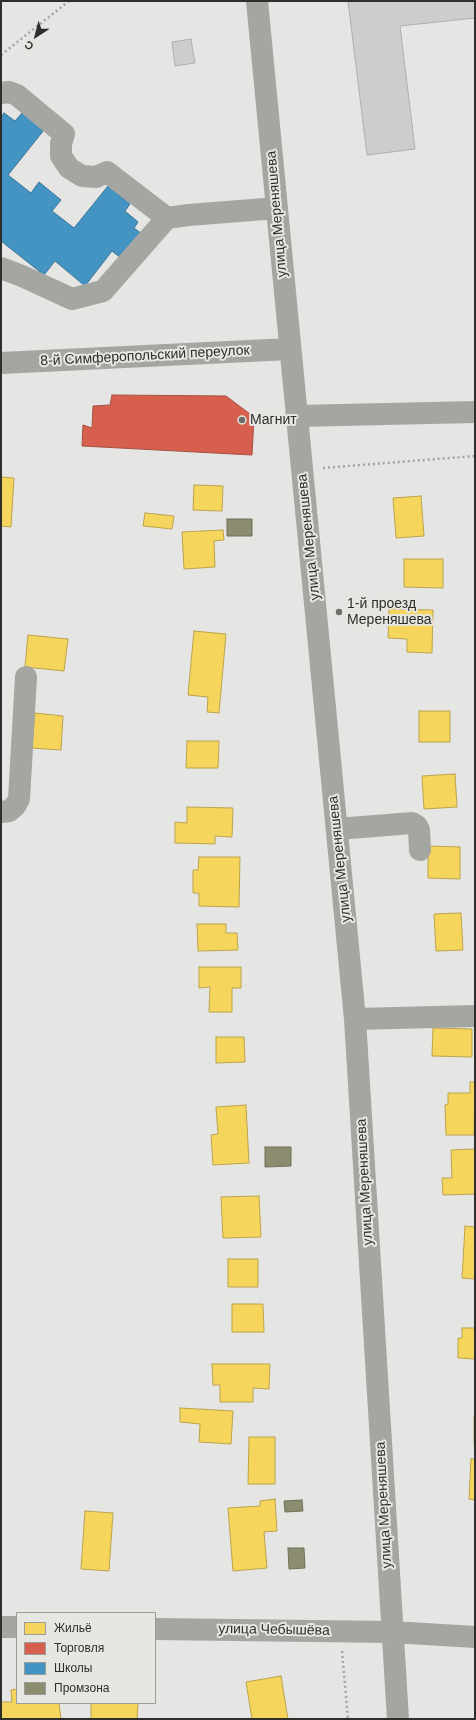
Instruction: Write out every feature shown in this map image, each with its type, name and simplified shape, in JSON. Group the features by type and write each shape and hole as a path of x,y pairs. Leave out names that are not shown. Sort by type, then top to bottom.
{"street":[{"name":"улица Мереняшева","path":"258,1 296,416 355,1018 398,1719"},
{"path":"1,93 9,92 17,95 64,134 60,144 61,156 69,168 82,176 96,177 107,172 167,218"},
{"path":"1,268 72,299 103,291 167,218 277,208"},
{"name":"8-й Симферопольский переулок","path":"1,363 290,350"},
{"path":"296,416 475,412"},
{"path":"2,812 9,811 15,806 19,799 26,677"},
{"path":"337,829 412,823 417,826 419,830 420,850"},
{"path":"355,1018 475,1016"},
{"path":"1,1627 16,1627"},
{"name":"улица Чебышёва","path":"156,1629 392,1632 475,1638"}],"path":[{"path":"1,55 69,1"},
{"path":"302,470 475,456"},
{"path":"340,1631 348,1719"}],"building: Жильё":[{"path":"1,477 14,478 11,527 1,526"},
{"path":"194,485 223,486 222,511 193,510"},
{"path":"421,496 424,536 396,538 393,498"},
{"path":"145,513 174,516 172,529 143,526"},
{"path":"223,530 224,540 214,541 215,567 184,569 182,532"},
{"path":"404,559 443,559 443,588 404,587"},
{"path":"389,609 433,610 432,653 407,652 407,639 388,638"},
{"path":"194,631 226,634 219,713 207,712 208,697 188,695"},
{"path":"28,635 68,639 64,671 25,667"},
{"path":"419,711 450,711 450,742 419,742"},
{"path":"35,713 63,716 61,750 32,748"},
{"path":"187,741 219,741 218,768 186,768"},
{"path":"455,774 457,807 424,809 422,776"},
{"path":"187,807 233,808 232,837 215,836 215,844 175,843 175,822 187,823"},
{"path":"428,846 460,847 460,879 428,878"},
{"path":"199,857 240,857 239,907 199,906 199,893 193,893 193,870 198,870"},
{"path":"461,913 463,950 436,951 434,914"},
{"path":"197,924 226,924 226,933 237,933 238,950 198,951"},
{"path":"199,967 241,967 241,988 232,988 232,1012 209,1012 210,987 199,988"},
{"path":"433,1028 472,1029 472,1057 432,1056"},
{"path":"216,1037 244,1037 245,1062 216,1063"},
{"path":"470,1082 475,1082 474,1135 446,1135 445,1105 448,1104 448,1093 470,1093"},
{"path":"246,1105 249,1163 213,1165 211,1135 218,1134 216,1107"},
{"path":"475,1149 475,1194 443,1195 442,1178 452,1178 451,1150"},
{"path":"259,1196 261,1237 223,1238 221,1197"},
{"path":"465,1226 475,1227 475,1279 462,1278"},
{"path":"228,1259 258,1259 258,1287 228,1287"},
{"path":"232,1304 263,1304 264,1332 232,1332"},
{"path":"462,1328 475,1328 475,1359 458,1358 458,1338 462,1338"},
{"path":"212,1364 270,1364 269,1389 253,1388 253,1402 220,1402 220,1385 213,1385"},
{"path":"180,1408 233,1411 231,1444 199,1442 200,1424 180,1422"},
{"path":"475,1417 475,1445 474,1445"},
{"path":"249,1437 275,1437 275,1484 248,1484"},
{"path":"471,1459 475,1459 475,1500 469,1499"},
{"path":"275,1499 277,1531 264,1532 267,1568 233,1571 228,1508 260,1506 260,1501"},
{"path":"85,1511 113,1513 109,1571 81,1569"},
{"path":"281,1676 288,1719 252,1719 246,1682"},
{"path":"16,1689 16,1704 59,1704 61,1719 1,1719 1,1702 12,1702 11,1690"},
{"path":"91,1704 138,1704 137,1719 91,1719"}],"building: Торговля":[{"path":"112,395 226,396 254,417 252,455 82,446 83,425 92,428 93,406 110,405"}],"building: Школы":[{"path":"4,113 15,121 22,113 44,130 8,175 31,193 39,182 61,200 52,211 74,228 108,186 130,204 125,211 138,222 134,228 142,234 122,259 112,251 85,286 55,261 44,275 1,241 1,117"}],"building: Промзона":[{"path":"227,519 252,519 252,536 227,536"},
{"path":"265,1147 291,1147 291,1166 265,1167"},
{"path":"302,1500 303,1511 285,1512 284,1501"},
{"path":"288,1548 304,1548 305,1568 289,1569"}],"building: Прочее":[{"path":"348,1 475,1 475,18 400,26 415,149 367,155"},
{"path":"191,39 195,63 175,66 172,42"}],"place":[{"name":"Магнит","path":"242,420"},
{"name":"1-й проезд Мереняшева","path":"339,612"}]}
